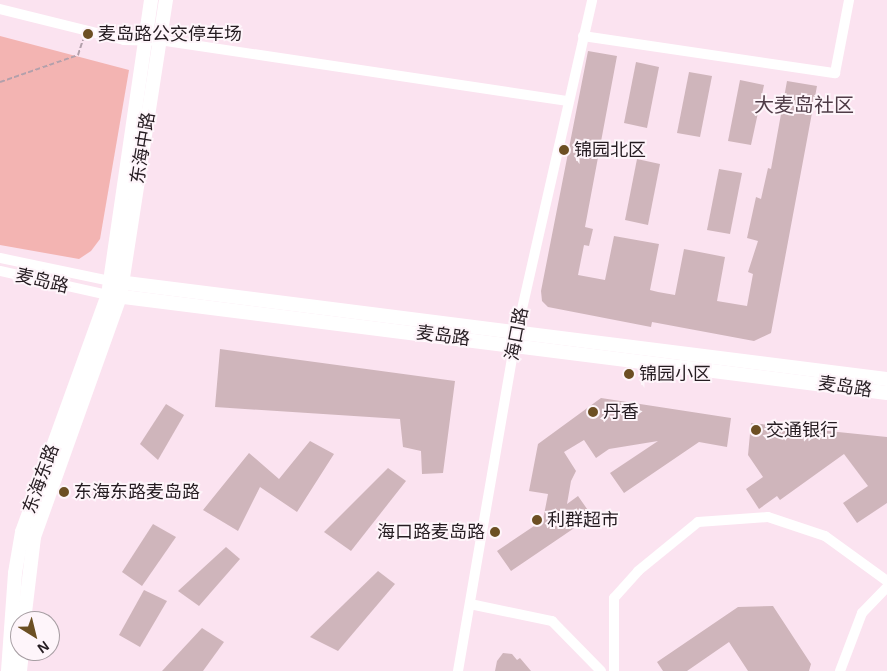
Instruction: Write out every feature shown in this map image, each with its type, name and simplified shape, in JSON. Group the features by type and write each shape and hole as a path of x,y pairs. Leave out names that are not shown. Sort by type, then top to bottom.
{"main road":[{"name":"东海中路","path":"115,289 151,0"},
{"name":"东海中路","path":"115,289 166,0"},
{"name":"麦岛路","path":"115,289 516,338 887,379"},
{"name":"东海东路","path":"25,611 34,537 115,289"},
{"name":"东海东路","path":"8,671 15,573 22,532 115,289"},
{"name":"麦岛路","path":"516,338 887,393"}],"street":[{"name":"海口路","path":"458,671 516,338 592,0"},
{"path":"583,36 835,72 849,0"},
{"path":"0,9 124,40 160,40 568,101"},
{"name":"麦岛路","path":"0,258 115,289"},
{"name":"麦岛路","path":"0,271 115,289"},
{"path":"614,671 614,598 638,571 698,522 768,518 825,536 887,581"},
{"path":"840,671 862,613 887,587"},
{"path":"470,604 552,621 601,671"}],"path":[{"path":"0,82 78,54 86,31"}],"shaded area":[{"path":"0,36 129,70 100,239 91,251 79,259 0,245"}],"building":[{"path":"588,51 617,56 585,227 593,229 589,246 584,245 578,275 605,280 614,236 659,244 650,290 675,295 684,249 725,257 717,301 747,306 753,274 748,272 758,241 747,238 756,197 761,199 768,168 771,169 787,81 817,86 771,333 754,341 652,322 651,327 548,307 542,301 541,291"},
{"path":"636,62 659,67 647,128 624,123"},
{"path":"689,72 712,76 700,137 677,133"},
{"path":"740,80 764,85 751,145 728,141"},
{"path":"637,159 660,164 648,225 625,220"},
{"path":"719,169 742,173 730,234 707,230"},
{"path":"220,349 455,381 443,473 422,474 421,451 403,447 400,419 215,407"},
{"path":"601,398 731,418 727,447 699,442 624,493 610,473 658,441 609,449 596,458 584,440 564,452 576,471 571,481 567,504 578,496 592,516 511,571 497,551 543,520 548,494 529,491 538,444"},
{"path":"166,404 184,415 158,460 140,444"},
{"path":"751,423 887,437 887,503 857,523 843,503 868,486 844,454 780,500 777,496 759,509 746,489 763,477 748,455"},
{"path":"310,441 334,454 297,512 260,487 238,531 203,510 249,453 279,479"},
{"path":"388,468 406,481 351,551 324,532"},
{"path":"153,524 176,537 142,586 122,572"},
{"path":"226,547 240,559 199,606 178,591"},
{"path":"378,571 395,584 338,651 310,637"},
{"path":"144,590 167,601 140,647 119,635"},
{"path":"773,606 811,664 809,671 748,671 729,642 687,671 663,671 657,662 738,607"},
{"path":"202,628 224,642 203,671 162,671"},
{"path":"503,653 512,654 517,660 520,658 531,671 495,671 497,661"}],"place":[{"name":"麦岛路公交停车场","path":"88,34"},
{"name":"锦园北区","path":"564,150"},
{"name":"锦园小区","path":"629,374"},
{"name":"丹香","path":"593,412"},
{"name":"交通银行","path":"756,430"},
{"name":"东海东路麦岛路","path":"64,492"},
{"name":"利群超市","path":"537,520"},
{"name":"海口路麦岛路","path":"495,532"}],"district":[{"name":"大麦岛社区","path":"804,105"}]}
